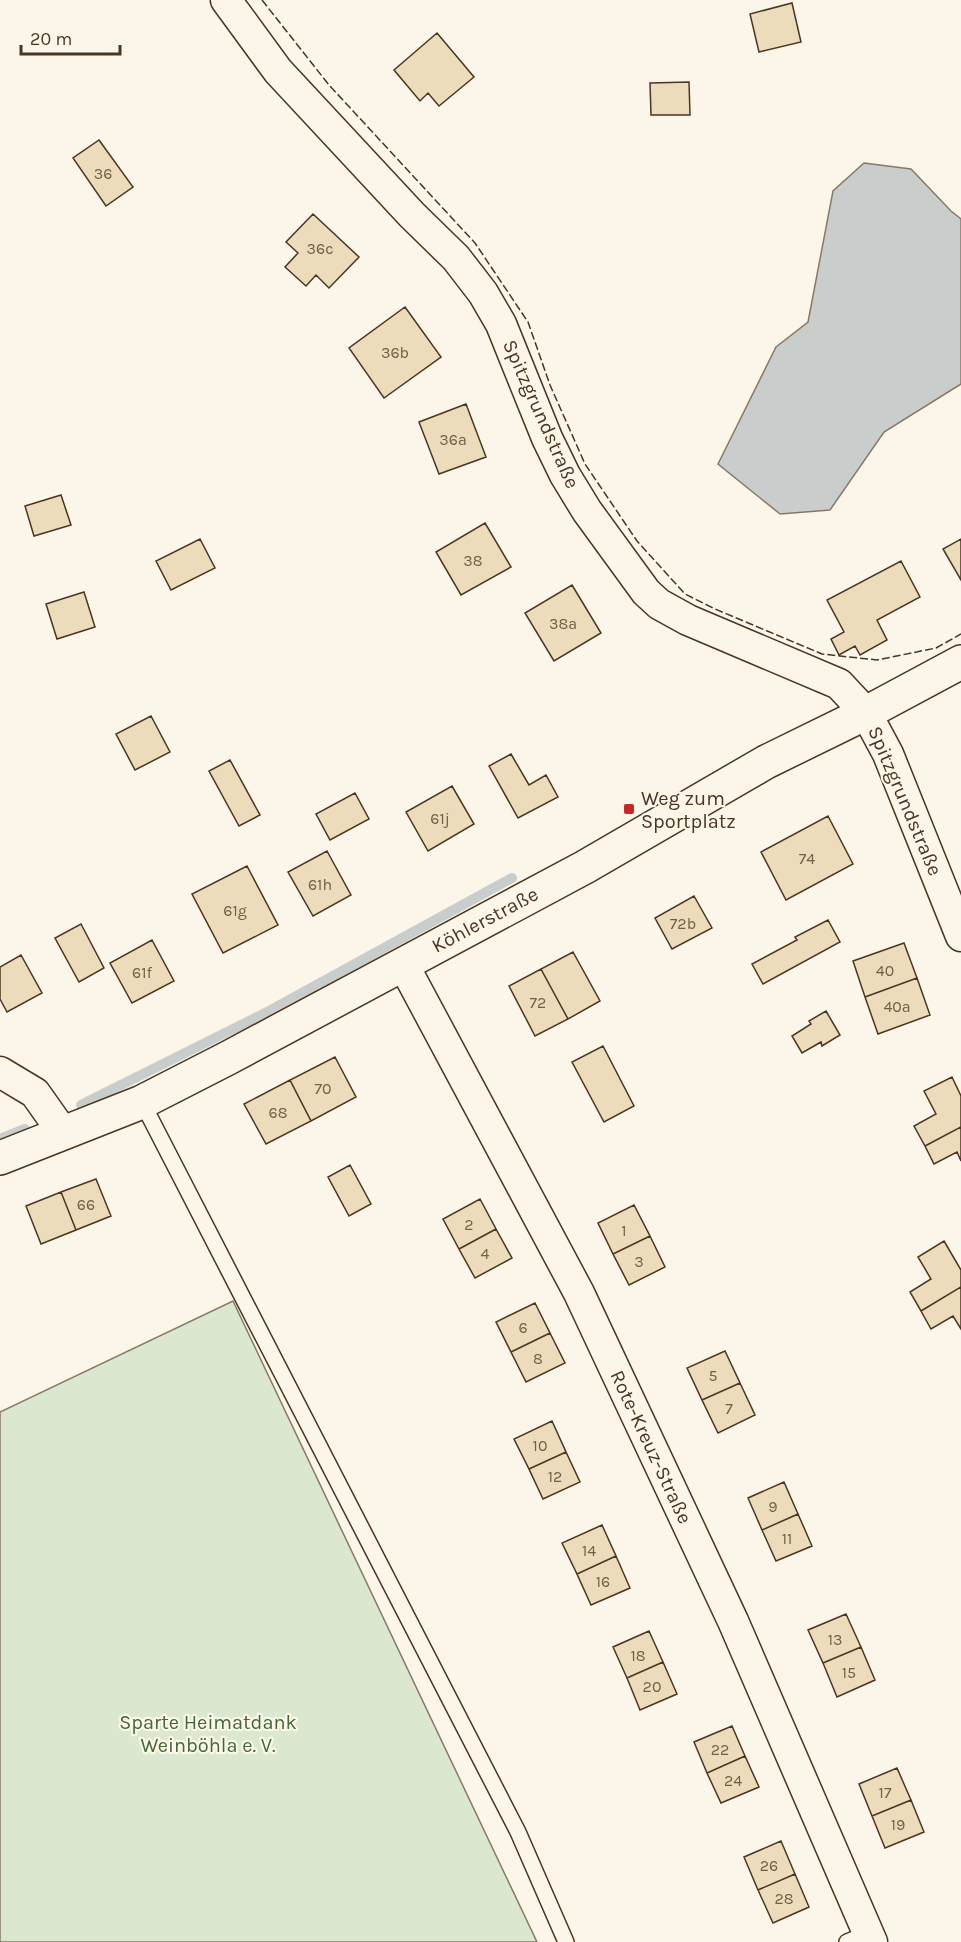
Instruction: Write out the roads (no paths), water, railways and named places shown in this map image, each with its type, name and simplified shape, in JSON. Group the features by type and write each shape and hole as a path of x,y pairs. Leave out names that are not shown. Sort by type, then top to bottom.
{"street":[{"name":"Spitzgrundstraße","path":"226,0 278,71 395,197 456,258 483,293 501,324 547,438 565,475 587,512 646,592 659,604 688,620 839,684 866,713 888,754 961,936"},
{"name":"Köhlerstraße","path":"0,1158 142,1102 585,867 766,762 866,713 961,662"},
{"name":"Rote-Kreuz-Straße","path":"403,964 579,1293 733,1621 863,1939"},
{"path":"0,1072 34,1094 64,1134"}],"lane":[{"path":"142,1102 508,1812 566,1942"}],"waterway":[{"path":"81,1105 271,1010 512,878"},
{"path":"0,1139 25,1129"}],"place":[{"name":"Weg zum Sportplatz","path":"629,809"}],"park label":[{"name":"Sparte Heimatdank Weinböhla e. V.","path":"208,1734"}]}
